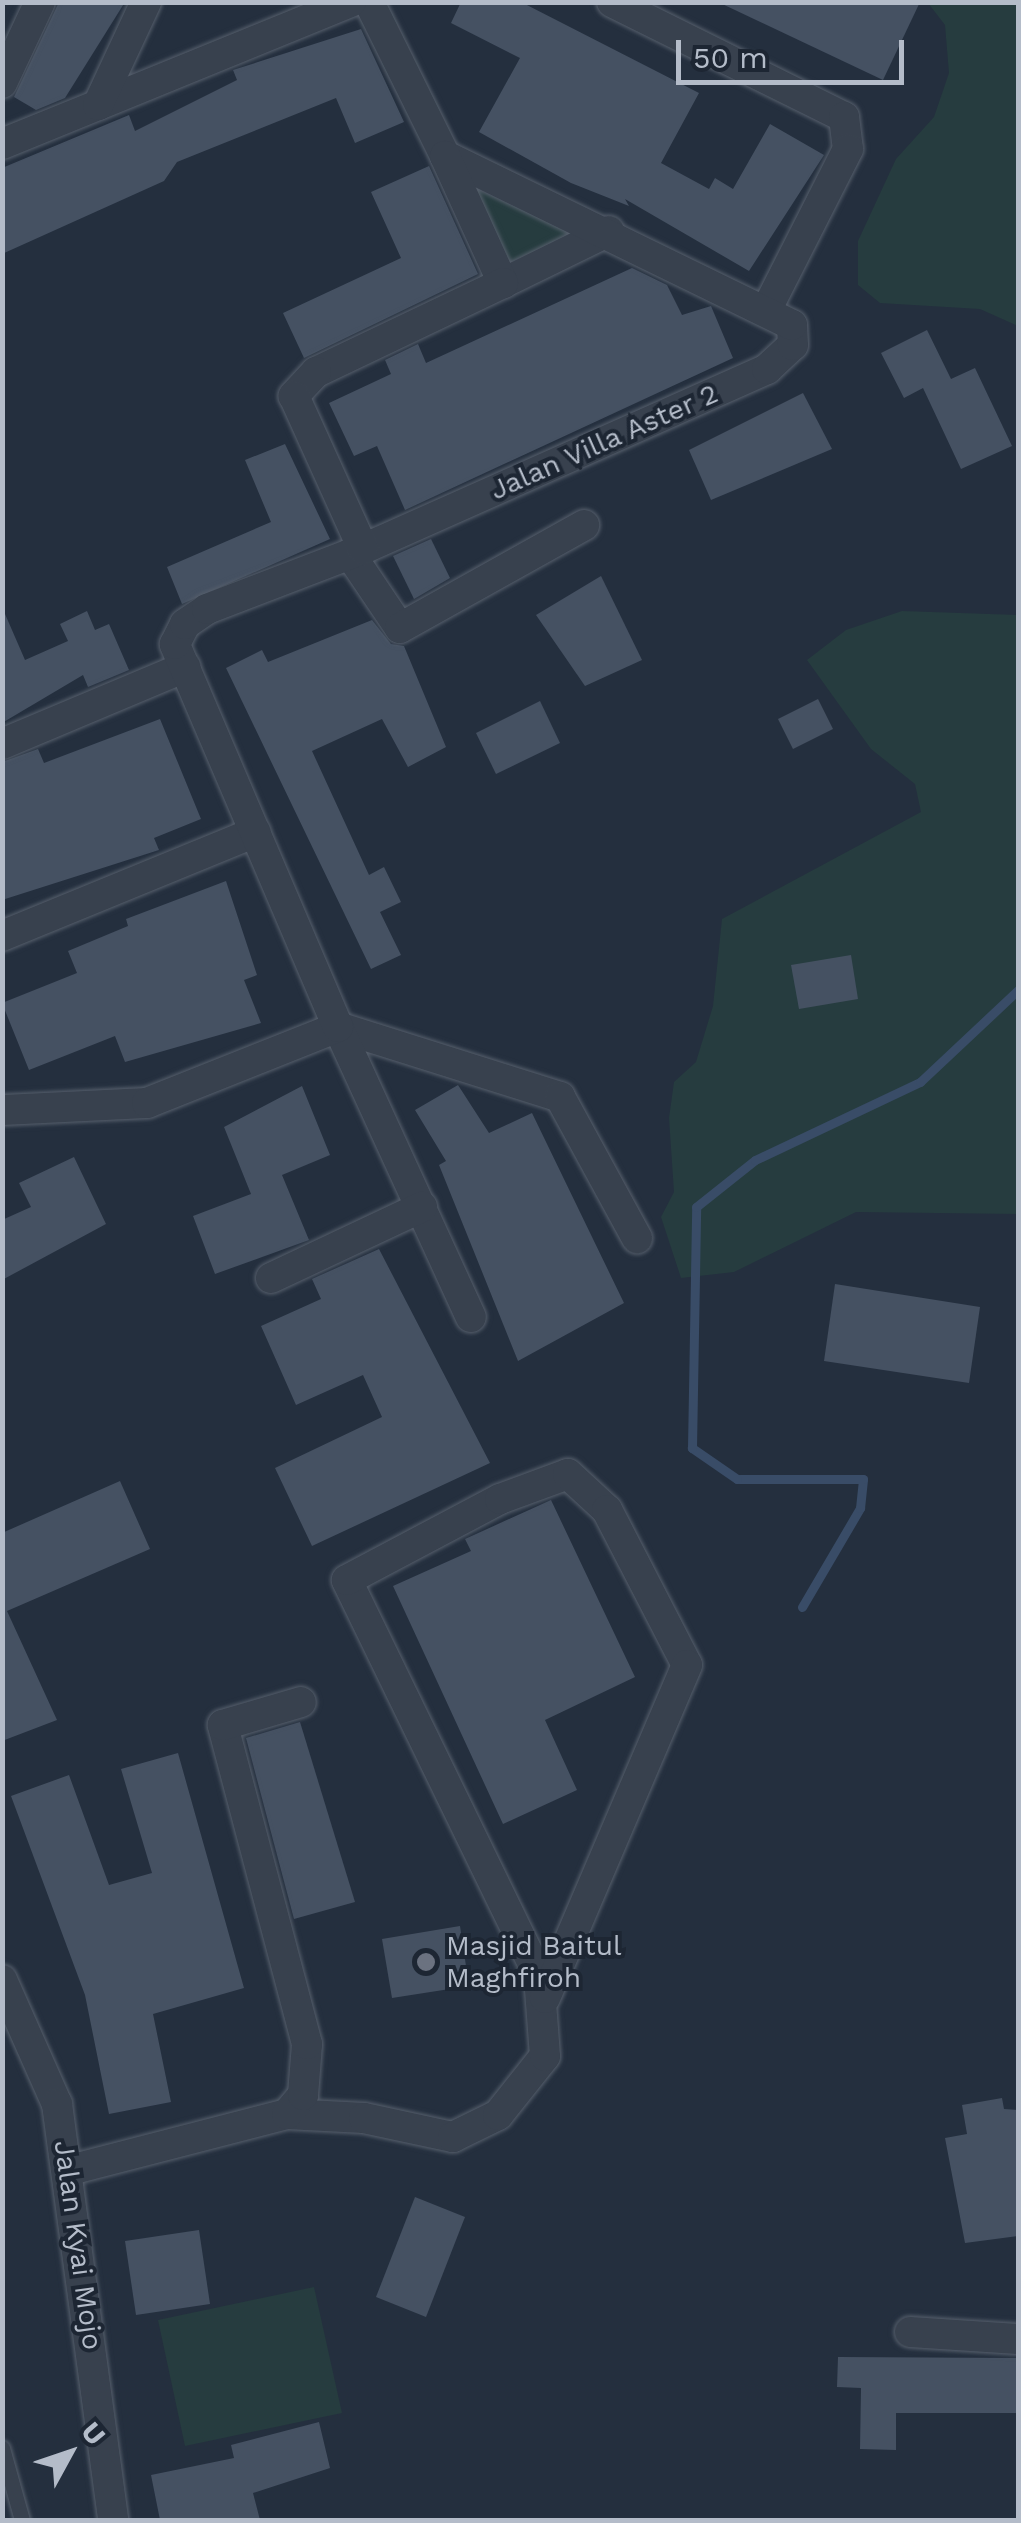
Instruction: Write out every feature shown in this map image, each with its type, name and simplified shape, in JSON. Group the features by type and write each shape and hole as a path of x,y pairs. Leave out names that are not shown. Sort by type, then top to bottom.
{"street":[{"path":"2,83 10,54 40,2"},
{"path":"98,105 146,2"},
{"path":"445,156 768,308 848,149 844,117 612,2"},
{"path":"2,144 363,3 445,156 503,283"},
{"path":"584,525 400,628 356,552 296,389 610,231"},
{"name":"Jalan Villa Aster 2","path":"472,1318 338,1028 175,637 196,616 356,552 766,369 794,333 768,308"},
{"path":"2,744 185,667"},
{"path":"2,936 254,832"},
{"path":"2,1110 147,1103 338,1028 560,1097 637,1238"},
{"path":"271,1278 422,1207"},
{"path":"70,2170 287,2114 466,2134 498,2115 539,2068 544,1998 687,1665 607,1510 568,1474 500,1498 347,1580 544,1998"},
{"path":"287,2114 308,2084 307,2044 223,1725 301,1702"},
{"name":"Jalan Kyai Mojo","path":"2,1980 34,2035 70,2170 113,2520"},
{"path":"910,2332 1018,2339"}],"lane":[{"path":"2,2448 22,2520"}],"green space":[{"path":"928,3 1018,3 1018,326 980,309 880,303 858,285 858,241 896,159 934,117 949,73 945,25"},
{"path":"475,188 577,235 505,264"},
{"path":"902,611 1018,615 1018,1214 856,1212 734,1272 681,1278 661,1217 674,1192 669,1118 674,1082 696,1062 713,1006 722,919 921,812 915,784 871,749 807,660 846,630"},
{"path":"314,2287 342,2413 185,2446 158,2320"}],"building":[{"path":"59,2 125,2 65,98 36,110 14,97"},
{"path":"461,2 521,2 699,93 661,163 709,189 715,178 733,189 770,124 824,155 749,271 625,199 629,206 571,183 479,132 520,58 451,23"},
{"path":"718,2 920,2 883,80"},
{"path":"361,29 404,122 355,143 336,98 177,162 164,181 2,254 2,168 129,115 135,131 237,80 233,70"},
{"path":"429,166 478,274 304,358 283,313 401,258 371,192"},
{"path":"632,268 667,285 682,315 711,306 733,358 405,510 377,446 354,456 329,403 391,374 385,360 418,344 426,363"},
{"path":"927,330 951,379 975,368 1012,446 961,469 923,388 904,398 881,353"},
{"path":"803,393 832,449 711,500 689,450"},
{"path":"285,444 330,539 182,604 167,567 271,522 245,460"},
{"path":"431,539 450,578 414,599 393,556"},
{"path":"601,576 642,660 585,686 536,615"},
{"path":"2,607 25,660 68,641 60,624 87,611 95,630 109,624 129,670 88,687 83,675 2,723"},
{"path":"372,620 391,644 404,646 446,747 408,767 382,719 312,751 369,875 384,867 401,902 380,912 401,955 371,969 226,668 262,650 268,662"},
{"path":"818,699 833,729 793,749 778,719"},
{"path":"540,701 560,743 496,774 476,733"},
{"path":"160,719 201,819 154,838 159,850 2,900 2,762 38,749 44,763"},
{"path":"226,881 257,975 244,980 261,1023 125,1062 115,1036 29,1070 2,1003 77,973 68,951 128,926 126,919"},
{"path":"851,955 858,999 799,1009 791,965"},
{"path":"458,1085 489,1133 532,1113 624,1303 518,1361 439,1165 446,1161 415,1110"},
{"path":"302,1086 330,1155 282,1175 309,1240 215,1274 193,1216 251,1194 224,1127"},
{"path":"74,1157 106,1224 2,1280 2,1220 31,1207 19,1183"},
{"path":"379,1249 490,1463 312,1546 275,1468 382,1417 363,1375 296,1405 261,1326 321,1299 312,1279"},
{"path":"835,1284 980,1307 969,1383 824,1361"},
{"path":"120,1481 150,1549 7,1611 57,1720 2,1741 2,1533"},
{"path":"551,1500 635,1677 545,1720 577,1790 503,1824 393,1586 471,1551 465,1539"},
{"path":"300,1722 355,1902 294,1919 246,1738"},
{"path":"178,1753 244,1988 153,2014 171,2102 109,2114 85,1995 11,1796 69,1775 109,1885 152,1873 121,1769"},
{"name":"Masjid Baitul Maghfiroh","path":"460,1926 469,1986 392,1998 382,1939"},
{"path":"1002,2098 1004,2109 1018,2110 1018,2236 965,2243 945,2138 967,2134 962,2105"},
{"path":"415,2197 465,2217 426,2317 376,2297"},
{"path":"199,2230 210,2304 136,2315 125,2241"},
{"path":"838,2357 1018,2358 1018,2413 896,2413 896,2450 860,2449 861,2388 837,2387"},
{"path":"319,2422 330,2468 253,2493 260,2520 160,2520 151,2475 234,2458 231,2445"}],"waterway":[{"path":"802,1607 860,1508 863,1479 737,1479 692,1448 696,1207 755,1160 920,1082 1018,990"}],"place":[{"name":"Masjid Baitul Maghfiroh","path":"426,1962"}]}
